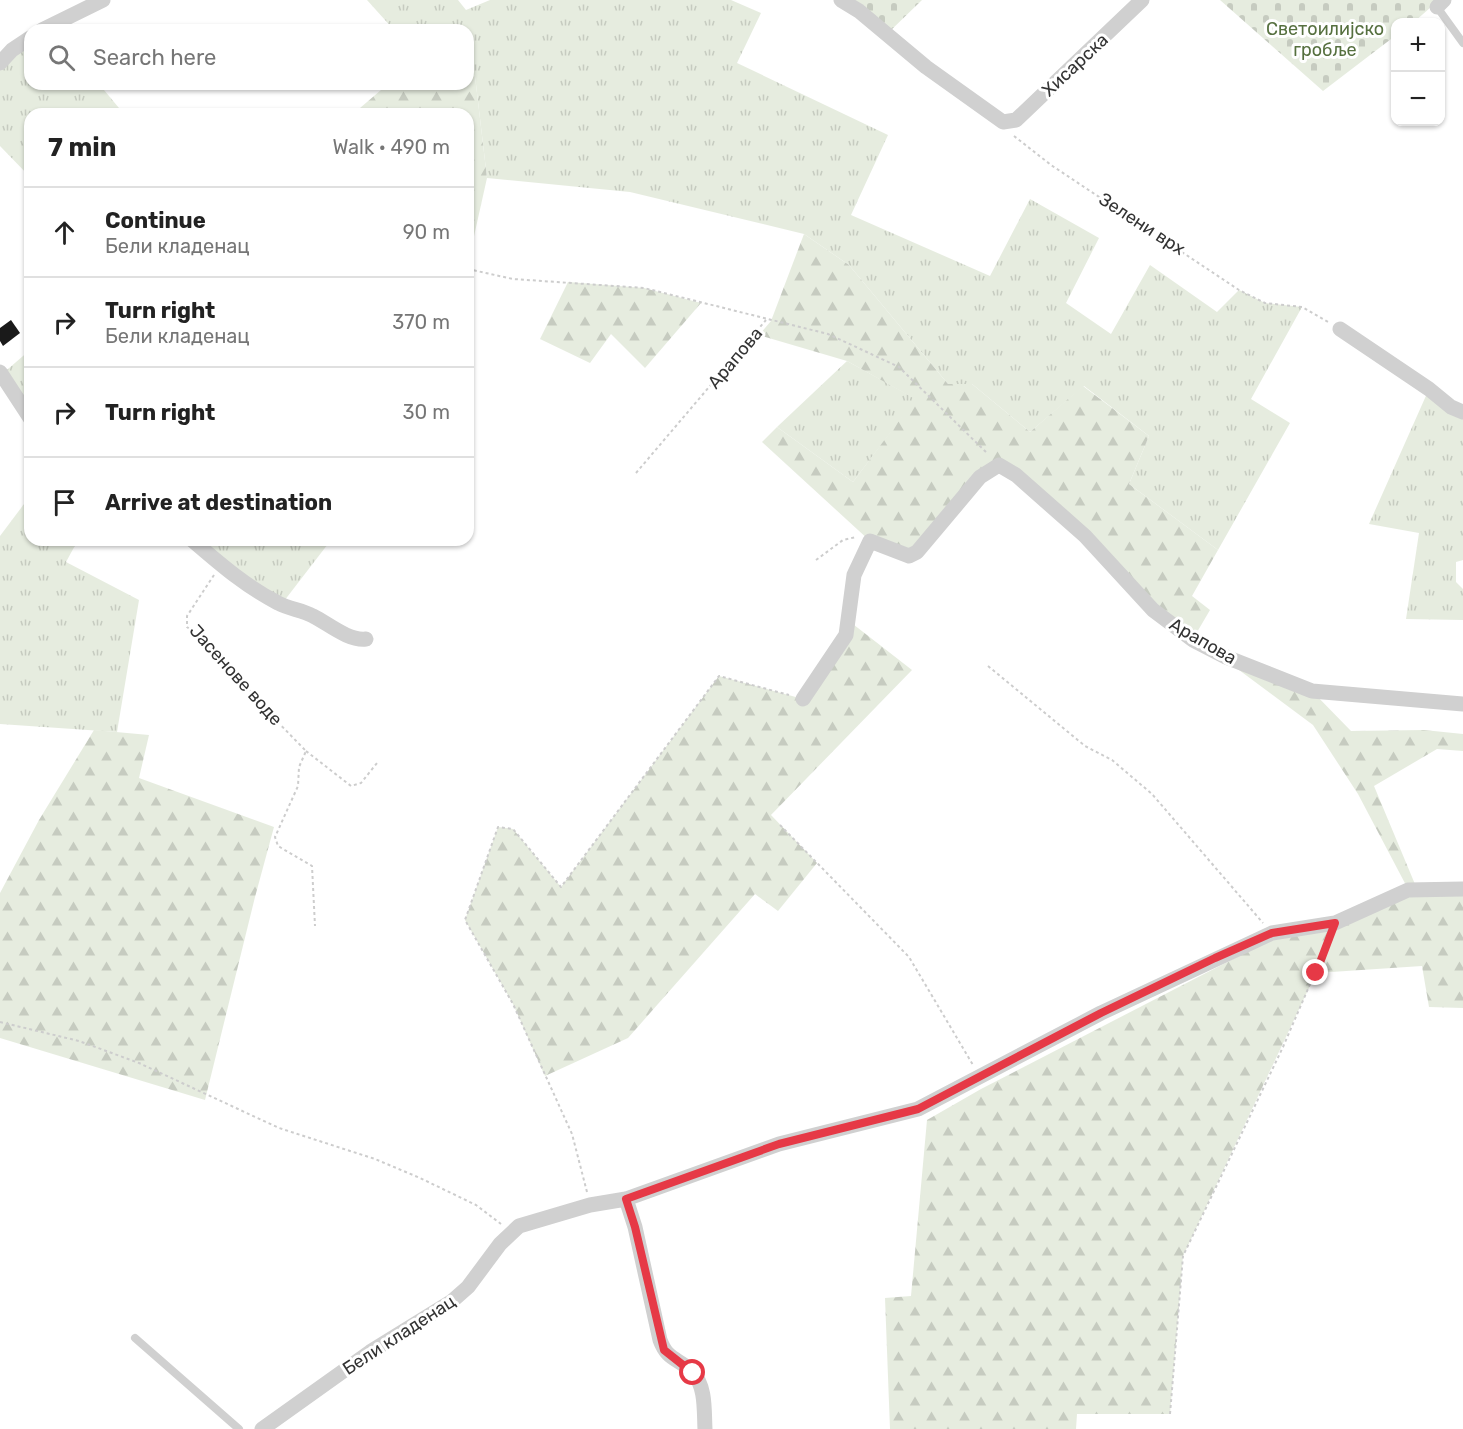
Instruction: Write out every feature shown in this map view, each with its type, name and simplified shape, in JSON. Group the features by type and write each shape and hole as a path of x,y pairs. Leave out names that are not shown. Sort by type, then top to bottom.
{"street":[{"path":"54,24 103,0"},
{"path":"841,0 859,11 926,67 1003,122"},
{"name":"Хисарска","path":"1003,122 1016,120 1143,0"},
{"path":"0,63 12,50 24,42"},
{"path":"1340,329 1429,389 1451,407 1463,412"},
{"path":"0,372 24,409"},
{"path":"803,699 846,634 854,575 870,542 909,556 917,552 980,477 999,465"},
{"name":"Арапова","path":"999,465 1016,475 1085,536 1153,610 1193,640 1312,691 1463,704"},
{"path":"199,546 243,583 281,605 309,614 356,640 366,639"},
{"name":"Бели кладенац","path":"262,1429 370,1352 452,1302 486,1266 510,1232 537,1219 590,1205 626,1199 779,1144 918,1109 981,1078 1101,1013 1272,933 1335,923 1408,890 1463,889"},
{"path":"626,1199 660,1340 668,1357 685,1366 698,1380 705,1429"}],"lane":[{"path":"1441,4 1463,43"},
{"path":"135,1338 239,1429"}],"path":[{"name":"Зелени врх","path":"1003,122 1021,143 1051,165 1239,290 1264,303 1302,307 1340,329"},
{"path":"474,270 513,279 644,288 766,320"},
{"name":"Арапова","path":"636,473 766,320 828,334 899,367 999,465"},
{"path":"816,560 843,540 856,537 870,542"},
{"name":"Јасенове воде","path":"220,565 188,616 187,627 219,652 266,710 306,751 351,786 361,783 377,763"},
{"path":"988,666 1085,746 1112,760 1152,794 1272,933"},
{"path":"590,1205 572,1134 513,1004 465,920 498,827 513,830 561,887 719,676 803,699"},
{"path":"306,751 298,767 298,786 275,837 278,846 312,866 315,926"},
{"path":"780,825 909,957 981,1078"},
{"path":"1170,1414 1183,1256 1283,1047 1316,973 1335,923"},
{"path":"0,1022 46,1032 109,1051 279,1128 398,1168 476,1205 510,1232"}],"green space":[{"path":"367,0 458,0 466,10 490,0 731,0 761,13 737,63 888,135 851,215 990,276 1030,199 1099,238 1066,303 1111,334 1150,265 1217,312 1239,290 1265,303 1302,307 1251,399 1290,423 1218,550 1129,484 1149,436 1084,386 1030,432 972,384 948,384 849,265 804,234 630,192 487,178 474,76 474,24 389,24"},
{"path":"841,0 922,0 887,34"},
{"name":"Светоилијско гробље","path":"1220,0 1439,0 1419,18 1391,18 1391,39 1323,91"},
{"path":"24,43 24,90 104,90 119,108 24,108 24,171 0,146 0,63"},
{"path":"475,76 487,178 474,236 474,108 360,108 381,90 474,90"},
{"path":"804,234 849,265 948,384 972,384 1030,432 1083,386 1149,436 1129,484 1218,550 1192,596 1210,610 1193,639 1312,691 1351,731 1424,730 1463,734 1463,751 1437,749 1374,786 1417,889 1463,889 1463,1008 1429,1007 1422,966 1316,973 1183,1256 1170,1414 1077,1414 1076,1429 890,1429 885,1298 911,1296 927,1120 981,1089 1270,940 1408,889 1358,794 1313,725 1239,670 1193,640 999,465 917,552 870,541 762,442 777,427 853,482 915,399 847,361 759,335 771,321"},
{"path":"568,282 644,288 701,303 645,368 611,334 590,363 540,339"},
{"path":"24,355 24,409 1,375"},
{"path":"847,361 916,399 853,482 777,427"},
{"path":"1429,389 1463,412 1463,560 1456,562 1456,582 1463,589 1463,620 1406,619 1419,533 1369,524"},
{"path":"24,504 24,546 75,546 66,562 139,600 117,732 0,724 0,536"},
{"path":"200,546 326,546 281,605"},
{"path":"849,621 912,670 771,815 817,863 778,911 755,894 628,1038 545,1076 513,1004 465,920 498,827 513,829 561,887 719,676 803,699"},
{"path":"94,730 149,735 139,778 274,827 205,1100 0,1038 0,893 39,820"}],"building":[{"path":"11,320 20,333 3,346 0,341 0,328"}],"route":[{"path":"693,1373 668,1357 660,1340 635,1227 626,1199 703,1169 779,1144 918,1109 981,1078 1101,1013 1215,958 1272,933 1335,923 1316,973"}]}
